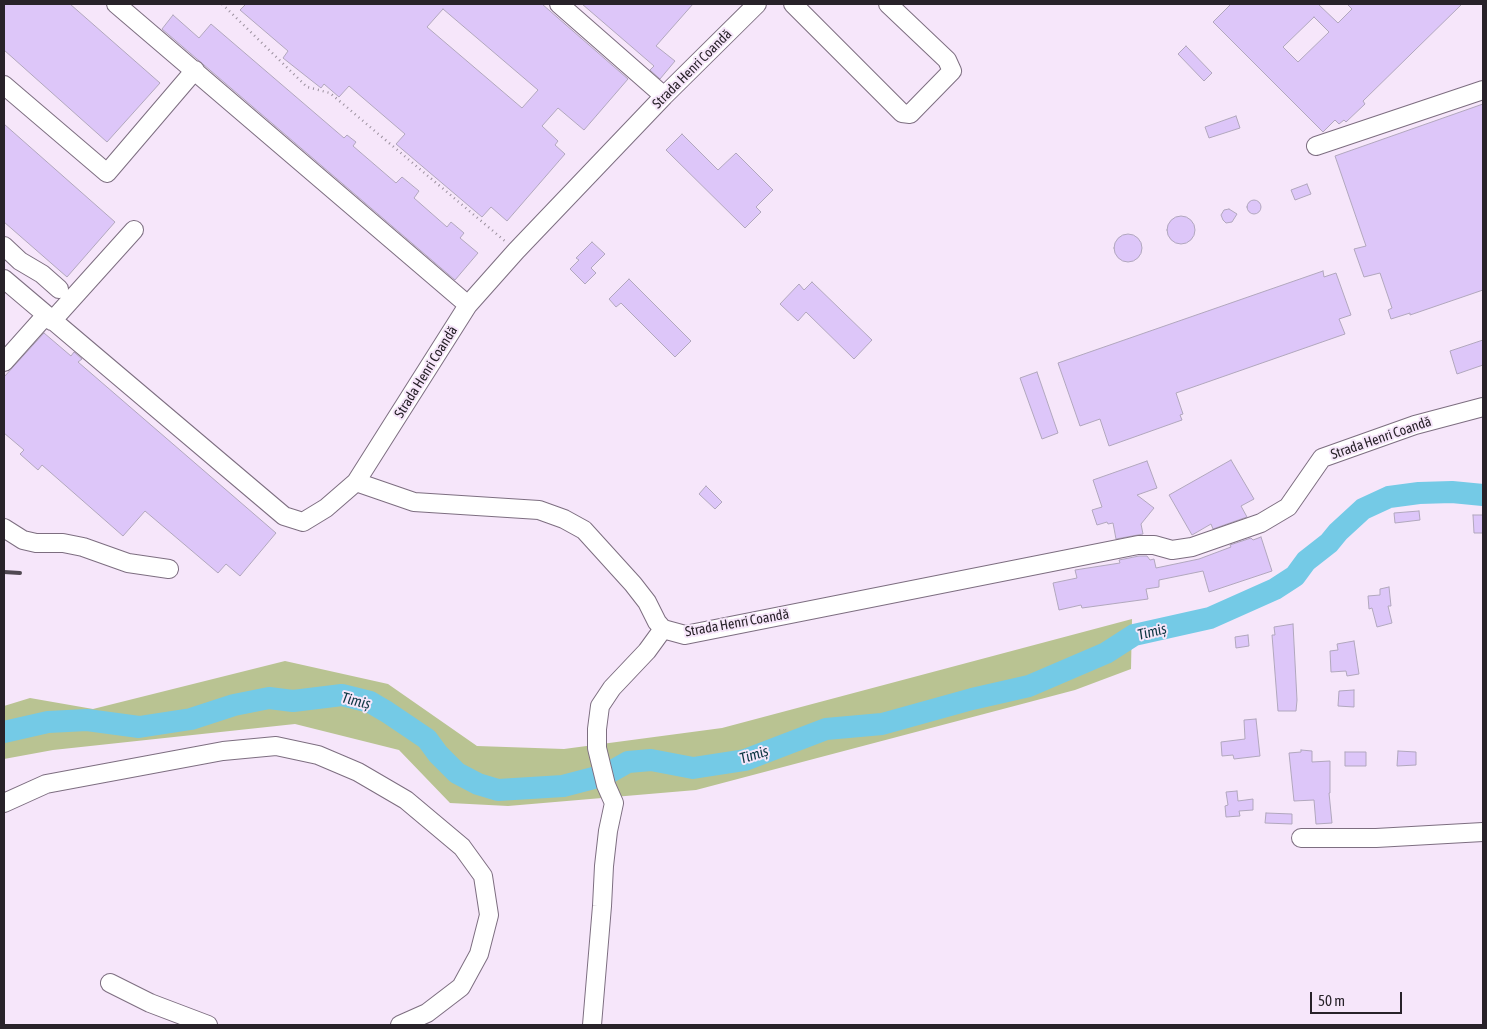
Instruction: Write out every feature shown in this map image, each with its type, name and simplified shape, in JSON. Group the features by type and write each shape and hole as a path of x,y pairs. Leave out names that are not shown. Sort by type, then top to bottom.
{"street":[{"path":"116,4 468,305"},
{"path":"560,4 664,96"},
{"name":"Strada Henri Coandă","path":"49,318 284,516 302,522 326,508 356,482 468,305 516,251 664,96 757,4"},
{"path":"793,4 902,113 910,114 952,71 947,60 888,4"},
{"path":"4,85 107,173 195,70"},
{"path":"1316,146 1483,90"},
{"path":"4,362 134,230"},
{"path":"4,246 20,261 42,274 59,289"},
{"path":"4,279 49,318"},
{"name":"Strada Henri Coandă","path":"663,629 685,635 1138,545 1154,545 1172,550 1192,547 1261,523 1288,507 1322,458 1415,425 1483,407"},
{"path":"356,482 414,502 538,510 564,520 584,530 647,602 657,622 663,629 647,651 612,688 600,706 597,748 606,785 614,803 608,831 604,866 592,1025"},
{"path":"4,528 23,540 36,543 63,543 83,547 128,563 169,569"},
{"path":"4,803 46,784 223,751 276,746 318,754 358,772 406,800 441,829 462,847 483,876 488,915 478,954 461,987 427,1013 400,1025"},
{"path":"1301,838 1376,838 1483,832"},
{"path":"110,983 150,1003 208,1025"}],"path":[{"path":"222,4 307,87 330,93 516,251"}],"green space":[{"path":"1132,619 1131,669 1075,690 696,790 508,806 450,803 399,750 295,724 53,750 4,759 4,706 30,698 93,709 285,661 388,684 477,746 564,749 722,728"}],"building":[{"path":"4,4 70,4 160,83 107,142 4,50"},
{"path":"246,4 542,4 628,79 584,130 558,108 542,126 558,141 555,145 565,154 507,221 491,207 482,217 396,144 405,134 349,86 339,97 324,84 321,88 283,58 288,51 240,10","holes":["443,9 538,90 522,108 427,27"]},
{"path":"582,4 693,4 656,46 675,61 660,79 650,70 654,66"},
{"path":"1231,4 1318,4 1338,23 1352,9 1347,4 1462,4 1363,101 1365,104 1346,122 1344,120 1339,124 1335,120 1323,132 1213,22","holes":["1314,17 1329,32 1298,62 1283,47"]},
{"path":"173,15 199,38 211,24 344,138 347,135 356,142 353,146 396,183 402,177 419,191 414,198 447,227 451,222 464,233 460,238 478,253 455,280 162,29"},
{"path":"1186,46 1212,73 1204,81 1178,54"},
{"path":"1483,104 1483,290 1410,315 1410,313 1391,319 1388,310 1392,308 1380,273 1364,277 1354,249 1366,246 1335,156"},
{"path":"1236,116 1240,128 1209,138 1205,127"},
{"path":"4,124 115,222 67,277 4,222"},
{"path":"682,134 718,170 736,153 773,190 756,207 761,212 745,228 666,150"},
{"path":"1307,184 1311,194 1295,200 1291,190"},
{"path":"1251,200 1257,200 1261,207 1257,214 1251,214 1247,210 1247,204"},
{"path":"1229,209 1237,214 1232,222 1226,223 1221,215 1224,210"},
{"path":"1181,216 1191,220 1195,230 1191,240 1181,244 1171,240 1167,230 1171,220"},
{"path":"1128,234 1138,238 1142,248 1138,258 1128,262 1118,258 1114,248 1118,238"},
{"path":"592,242 605,254 591,268 596,273 585,284 570,269 579,260 576,258"},
{"path":"1323,271 1324,277 1336,273 1351,315 1339,319 1345,334 1176,393 1183,414 1180,415 1182,420 1109,446 1100,419 1080,426 1058,363"},
{"path":"629,279 691,341 675,357 621,303 616,307 609,299"},
{"path":"812,282 872,340 854,359 806,312 798,321 780,304 799,284 804,290"},
{"path":"44,333 71,356 74,352 82,359 78,362 276,533 240,576 226,564 218,573 145,511 123,536 42,465 38,470 20,454 24,450 4,433 4,377"},
{"path":"1483,340 1483,365 1457,374 1450,351"},
{"path":"1037,372 1058,433 1042,439 1020,378"},
{"path":"1231,460 1254,499 1241,506 1247,517 1213,529 1211,524 1192,535 1169,495"},
{"path":"1147,461 1157,488 1137,495 1154,508 1141,524 1143,534 1116,539 1113,523 1108,524 1107,522 1097,525 1092,510 1102,507 1093,480"},
{"path":"706,486 722,502 715,509 699,494"},
{"path":"1419,511 1420,520 1395,523 1394,513"},
{"path":"1473,515 1483,515 1483,533 1474,533"},
{"path":"1261,537 1272,571 1209,592 1203,571 1159,580 1159,587 1146,589 1148,599 1082,608 1081,605 1059,610 1053,583 1077,578 1075,570 1120,563 1119,560 1139,556 1147,556 1150,560 1154,559 1156,568 1199,559 1231,547 1230,545 1251,538 1253,540"},
{"path":"1389,587 1391,606 1388,606 1392,623 1377,627 1372,608 1369,609 1368,596 1380,595 1380,589"},
{"path":"1293,624 1296,711 1278,711 1272,635 1275,635 1274,627"},
{"path":"1248,635 1249,646 1236,648 1235,637"},
{"path":"1354,641 1359,674 1347,676 1346,671 1331,672 1330,651 1338,650 1337,644"},
{"path":"1354,690 1354,707 1338,706 1339,691"},
{"path":"1256,719 1260,756 1234,759 1233,755 1222,756 1221,742 1245,739 1244,720"},
{"path":"1301,750 1312,751 1312,762 1330,761 1329,793 1332,823 1316,824 1314,800 1294,801 1289,753 1301,752"},
{"path":"1398,751 1416,752 1416,765 1397,766"},
{"path":"1345,752 1366,752 1366,766 1345,766"},
{"path":"1237,791 1238,801 1253,799 1253,810 1239,811 1240,816 1226,817 1225,806 1228,805 1226,792"},
{"path":"1266,813 1292,814 1292,824 1265,823"}],"waterway":[{"name":"Timiș","path":"4,732 48,722 87,720 139,727 191,719 234,705 269,698 293,701 342,695 370,702 387,712 427,739 438,754 457,773 478,784 498,790 563,786 605,775 628,762 651,760 693,768 745,760 826,729 882,724 972,699 1029,686 1106,653 1134,635 1210,618 1275,589 1295,576 1306,561 1329,543 1363,509 1389,497 1419,493 1452,492 1483,495"}],"railway":[{"path":"4,572 20,573"}]}
